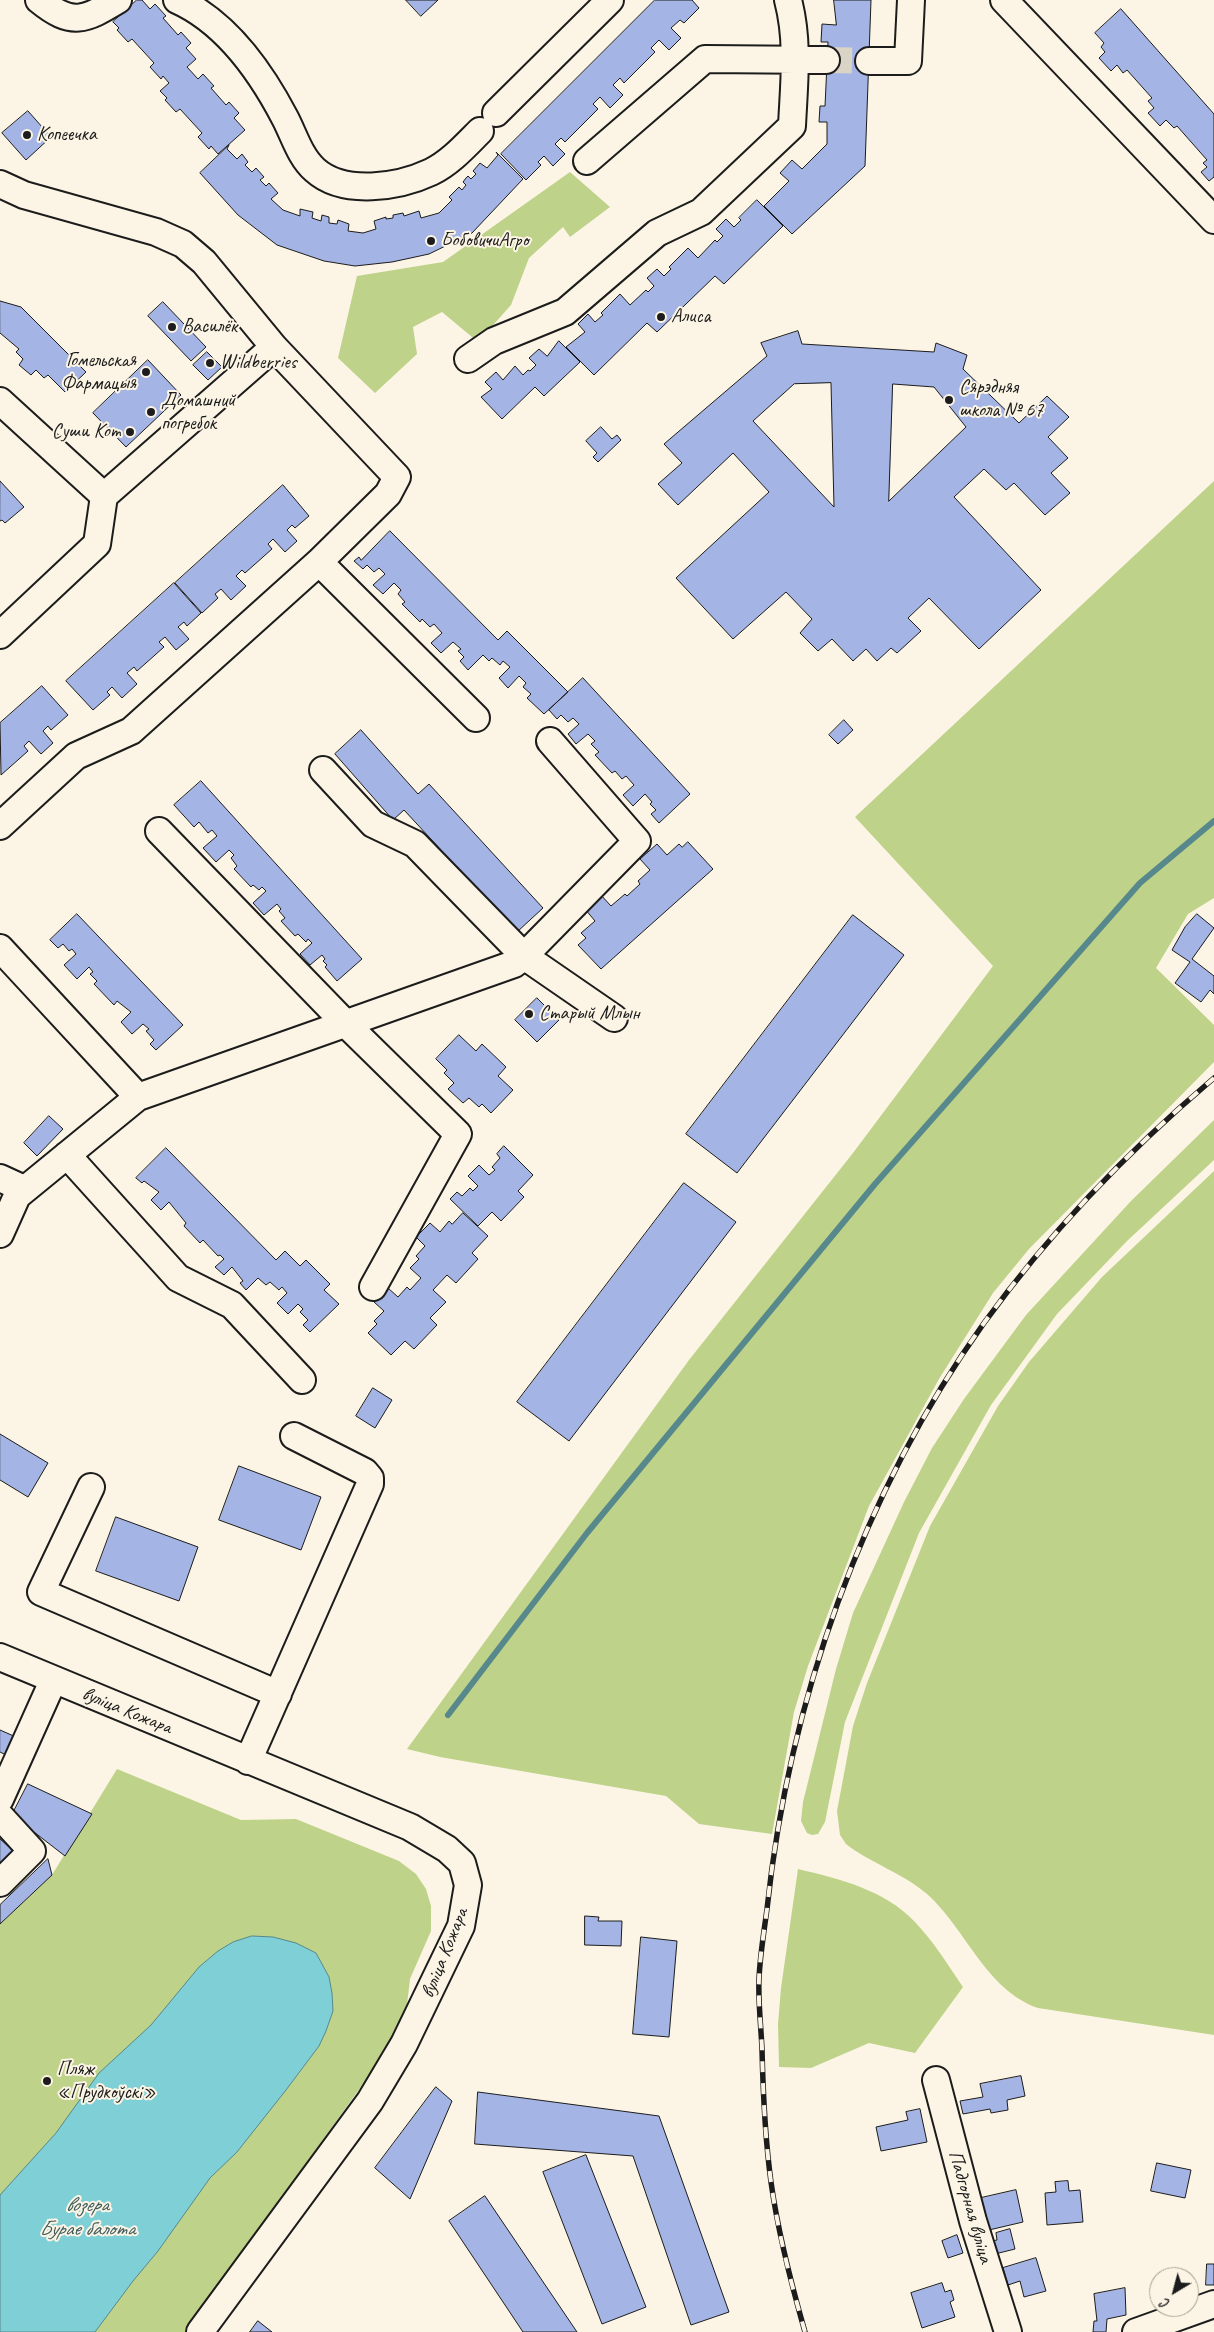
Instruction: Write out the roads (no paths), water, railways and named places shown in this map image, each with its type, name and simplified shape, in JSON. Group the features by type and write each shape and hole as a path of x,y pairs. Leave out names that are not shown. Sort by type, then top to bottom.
{"street":[{"path":"39,0 52,10 67,16 85,18 118,0"},
{"path":"178,0 207,17 244,55 272,93 304,157 315,170 330,180 368,186 399,183 432,172 456,155 610,0"},
{"path":"468,359 494,341 565,312 657,233 700,212 792,126 796,60 793,19 788,0"},
{"path":"868,61 908,61 911,0"},
{"path":"1004,0 1214,220"},
{"path":"587,161 705,59 826,60"},
{"path":"0,184 24,195 156,232 183,244 204,262 274,347 397,477 388,494 319,562 131,731 76,756 0,826"},
{"path":"0,635 97,544 104,496 274,347"},
{"path":"0,401 104,496"},
{"path":"319,562 476,718"},
{"path":"0,1234 17,1196 24,1189 138,1097 514,964 524,956 637,841 550,741"},
{"path":"323,770 373,824 415,844 524,956 614,1018"},
{"path":"159,831 346,1024 458,1134 373,1288"},
{"path":"0,948 138,1097"},
{"path":"67,1155 178,1278 232,1305 302,1380"},
{"path":"0,1178 24,1189"},
{"path":"248,1761 370,1484 370,1478 365,1472 294,1436"},
{"path":"91,1487 41,1592 278,1694"},
{"name":"вуліца Кожара","path":"0,1657 410,1827 447,1849 462,1863 468,1885 461,1926 404,2044 353,2124 200,2332"},
{"path":"2,1788 53,1680"},
{"path":"0,1816 32,1851 0,1883"},
{"name":"Падгорная вуліца","path":"936,2080 973,2221 1008,2332"},
{"path":"1136,2332 1214,2304"}],"water":[{"name":"возера Бурае балота","path":"252,1936 273,1937 296,1943 316,1953 329,1977 333,2011 319,2046 237,2152 210,2178 158,2251 95,2332 0,2332 0,2195 56,2133 99,2073 151,2025 199,1967 218,1951 233,1942"}],"waterway":[{"path":"448,1715 587,1533 875,1184 1140,883 1214,821"}],"tunnel":[{"path":"826,60 869,61"}],"railway":[{"path":"805,2332 785,2258 771,2182 767,2149 759,1988 761,1952 778,1831 793,1754 813,1677 838,1602 868,1529 902,1457 941,1389 984,1323 1036,1256 1092,1193 1151,1134 1214,1078"}],"place":[{"name":"Копеечка","path":"27,135"},
{"name":"БобовичиАгро","path":"431,241"},
{"name":"Алиса","path":"661,317"},
{"name":"Василёк","path":"172,327"},
{"name":"Wildberries","path":"210,363"},
{"name":"Гомельская Фармацыя","path":"146,372"},
{"name":"Сярэдняя школа № 67","path":"949,400"},
{"name":"Домашний погребок","path":"151,412"},
{"name":"Суши Кот","path":"130,432"},
{"name":"Старый Млын","path":"529,1014"},
{"name":"Пляж «Прудкоўскі»","path":"47,2081"}]}
